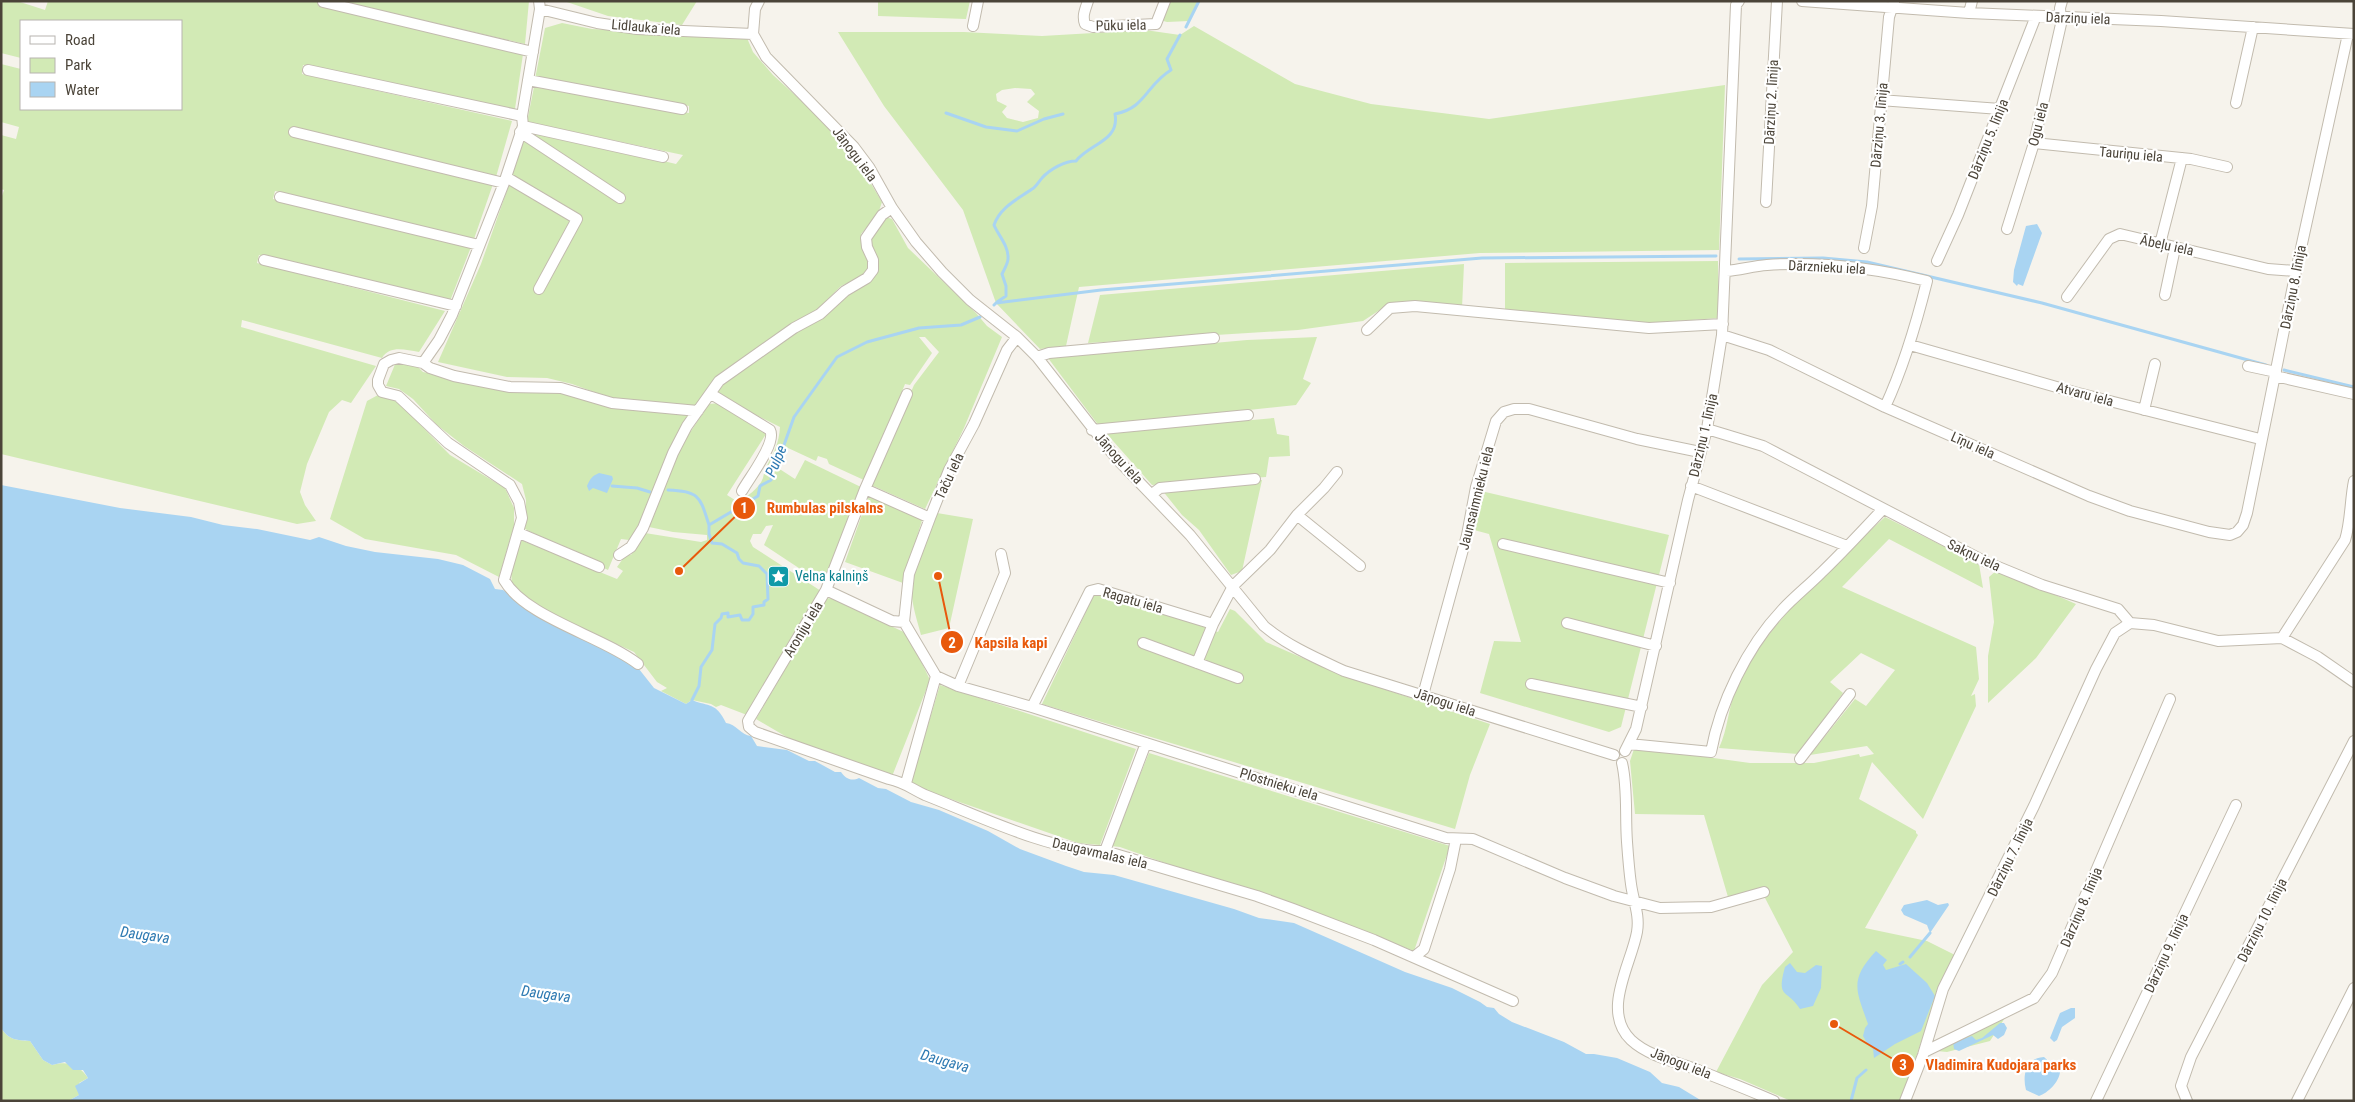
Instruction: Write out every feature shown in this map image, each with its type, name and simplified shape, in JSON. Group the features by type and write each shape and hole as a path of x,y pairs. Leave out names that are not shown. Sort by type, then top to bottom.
{"street":[{"path":"753,34 755,8 759,1"},
{"path":"974,26 978,1"},
{"name":"Pūku iela","path":"1088,1 1083,14 1086,24 1102,27 1156,24 1165,1"},
{"name":"Dārziņu 1. līnija","path":"1627,747 1636,729 1642,707 1691,486 1707,429 1722,335 1736,5 1739,1"},
{"name":"Dārziņu 2. līnija","path":"1766,202 1777,1"},
{"name":"Dārziņu iela","path":"1802,1 1894,4 1969,13 2253,26 2351,34"},
{"path":"1969,13 1972,1"},
{"path":"2060,18 2062,1"},
{"path":"323,2 533,52"},
{"name":"Dārziņu 3. līnija","path":"1864,248 1872,206 1880,100 1889,17 1894,4"},
{"path":"423,363 440,340 456,306 505,180 522,124 539,5"},
{"name":"Lidlauka iela","path":"539,5 597,23 637,29 753,34"},
{"name":"Dārziņu 5. līnija","path":"1936,261 1958,215 2036,16"},
{"name":"Ogu iela","path":"2007,229 2034,143 2061,24 2060,18"},
{"path":"2236,103 2253,26"},
{"name":"Jāņogu iela","path":"753,34 766,57 854,147 869,167 892,208 916,242 942,272 970,300 1017,337 1037,358 1116,458 1190,535 1233,586 1245,604 1264,626 1277,637 1306,654 1344,671 1614,755 1616,761 1622,763"},
{"name":"Dārziņu 8. līnija","path":"2230,535 2243,525 2247,513 2260,439 2276,374 2296,271 2351,34"},
{"path":"308,70 522,124 663,157"},
{"path":"528,80 682,109"},
{"path":"1880,100 2000,109"},
{"path":"522,124 620,198"},
{"path":"294,132 505,180 577,219 539,290"},
{"name":"Tauriņu iela","path":"2034,143 2182,158 2227,167"},
{"path":"2160,244 2182,158"},
{"path":"280,197 479,245"},
{"path":"619,555 631,547 643,528 672,453 719,380 794,328 820,314 845,291 867,278 873,270 873,260 866,238 882,215 892,208"},
{"name":"Ābeļu iela","path":"2067,297 2109,239 2120,234 2268,269 2296,271"},
{"path":"2165,295 2175,248"},
{"path":"264,260 456,306"},
{"name":"Dārznieku iela","path":"1726,271 1768,265 1840,266 1900,274 1927,281 1910,345"},
{"path":"1367,330 1390,308 1415,306 1649,328 1723,324"},
{"name":"Līņu iela","path":"1722,335 1769,350 1885,407 2089,496 2161,521 2230,535"},
{"name":"Taču iela","path":"904,622 909,574 949,470 974,424 1007,350 1017,337"},
{"path":"1037,358 1049,353 1214,338"},
{"path":"1885,407 1899,377 1910,345"},
{"name":"Atvaru iela","path":"1910,345 2144,410 2260,439"},
{"path":"638,664 603,642 560,623 523,600 509,588 504,580 522,518 519,502 510,485 448,443 398,396 387,394 379,388 380,373 384,364 399,358 423,363 430,368 454,376 510,387 561,388 612,403 698,411"},
{"path":"2144,410 2155,364"},
{"path":"2248,366 2354,394"},
{"path":"711,394 770,430 772,434 769,445 742,491"},
{"name":"Aroniju iela","path":"748,721 826,590 865,489 907,394"},
{"name":"Jaunsaimnieku iela","path":"1423,695 1467,535 1476,487 1496,421 1504,412 1514,409 1529,409 1638,439 1700,452"},
{"path":"1092,430 1248,415"},
{"name":"Sakņu iela","path":"1707,429 1763,446 1819,474 1882,510 1986,562 2042,585 2118,609 2130,623"},
{"path":"1197,664 1213,624 1233,586 1270,550 1297,515 1337,472"},
{"path":"1152,494 1160,488 1255,478"},
{"path":"2282,638 2345,540 2350,526 2349,510 2354,481"},
{"path":"1691,486 1847,546"},
{"path":"865,489 930,518"},
{"path":"1614,755 1618,750 1627,747 1711,752 1715,730 1731,689 1750,654 1781,611 1882,510"},
{"path":"1297,515 1360,566"},
{"path":"519,533 599,567"},
{"path":"1503,544 1670,583"},
{"path":"958,686 1005,573 1001,554"},
{"path":"826,590 892,621 904,622 936,676 906,783"},
{"name":"Ragatu iela","path":"1032,707 1090,591 1101,590 1213,624"},
{"path":"1567,623 1656,646"},
{"path":"2130,623 2154,626 2218,641 2282,638 2318,657 2354,682"},
{"name":"Dārziņu 7. līnija","path":"1905,1101 1924,1052 1943,989 2034,806 2096,669 2115,634 2130,623"},
{"path":"1143,643 1238,678"},
{"name":"Plostnieku iela","path":"936,676 958,686 1032,707 1380,818 1446,838 1473,839 1565,878 1660,908 1711,907 1764,892"},
{"path":"1531,684 1642,707"},
{"path":"1800,759 1850,694"},
{"name":"Dārziņu 8. līnija","path":"1924,1052 2034,998 2052,973 2170,699"},
{"name":"Daugavmalas iela","path":"748,721 749,727 755,732 889,779 906,783 925,796 1032,836 1092,852 1105,851 1257,896 1414,956 1514,1001"},
{"name":"Dārziņu 10. līnija","path":"2187,1101 2181,1086 2191,1057 2354,741"},
{"path":"1105,851 1146,743"},
{"name":"Jāņogu iela","path":"1622,763 1628,756 1627,747"},
{"name":"Jāņogu iela","path":"1622,763 1627,783 1627,840 1634,901 1638,914 1637,932 1619,994 1620,1020 1626,1033 1638,1045 1652,1054 1744,1087 1774,1101"},
{"name":"Dārziņu 9. līnija","path":"2096,1101 2236,805"},
{"path":"1414,956 1424,949 1450,869 1456,838"},
{"path":"2297,1101 2354,988"}],"green space":[{"path":"1,1 17,1 45,10 48,1 319,1 318,6 523,54 515,109 303,65 302,74 512,121 496,177 291,128 289,135 493,184 474,239 275,191 273,199 471,247 450,301 259,255 257,263 445,311 419,352 394,350 389,351 382,358 242,320 241,327 376,366 351,403 342,400 329,412 307,464 300,492 305,505 316,521 297,524 1,454 1,199 4,190 1,189 1,135 16,139 19,127 1,122 1,64 20,69 20,110 182,110 182,20 20,20 20,58 1,53"},
{"path":"340,1 529,1 525,44"},
{"path":"564,1 697,1 682,25 608,16"},
{"path":"878,1 970,1 966,19 878,16"},
{"path":"1168,1 1199,1 1189,21 1167,22 1160,20"},
{"path":"562,23 592,29 747,38 753,52 773,75 807,106 855,157 882,202 878,214 861,234 869,264 865,275 841,286 814,313 719,374 695,407 616,400 572,384 547,378 507,377 438,362 481,264 510,182 570,221 535,292 541,293 581,218 512,176 523,138 623,203 626,200 525,132 525,128 676,164 683,155 527,122 534,87 689,113 689,106 535,79 545,28"},
{"path":"1194,26 1295,84 1371,104 1489,119 1725,85 1719,250 1480,253 1079,287 1066,346 1040,349 996,303 963,210 884,106 838,32 964,32 1042,36 1145,30 1180,35","holes":["1015,88 1031,89 1035,94 1027,102 1039,111 1038,118 1023,122 1007,118 1002,112 1007,106 997,101 996,94 1002,90"]},
{"path":"886,217 892,219 908,248 976,313 987,326 1002,337 964,428 925,509 871,485 914,385 939,352 925,337 919,337 932,353 910,385 905,384 866,481 829,464 827,459 818,456 816,461 788,448 775,466 795,479 805,460 863,488 825,580 820,582 764,545 773,525 766,526 761,534 753,534 750,541 753,547 821,591 747,715 721,705 716,707 692,700 686,704 661,691 667,688 657,682 634,652 547,612 512,586 511,570 521,540 617,579 623,571 617,567 627,553 631,555 645,533 701,542 707,540 707,535 673,532 649,527 677,452 709,404 720,403 768,431 727,495 738,502 759,486 765,468 776,448 780,427 716,395 722,384 795,330 825,313 877,263 870,237"},
{"path":"1718,261 1719,318 1649,323 1505,310 1505,263"},
{"path":"1464,264 1462,308 1389,304 1363,321 1298,330 1088,343 1100,295"},
{"path":"1317,337 1303,379 1311,383 1296,405 1099,426 1048,358 1247,340"},
{"path":"396,362 418,367 423,372 502,389 565,393 691,415 668,453 637,529 629,540 621,539 608,570 525,529 526,500 522,484 464,446 437,425 413,399 399,389 386,386"},
{"path":"378,395 395,399 450,455 505,488 514,508 514,526 499,577 456,555 365,539 330,519 367,401"},
{"path":"1274,418 1277,434 1289,436 1290,456 1269,457 1266,477 1152,485 1106,433"},
{"path":"1262,480 1242,571 1231,575 1199,530 1182,515 1162,490"},
{"path":"1481,491 1669,535 1621,727 1609,732 1480,693 1494,641 1521,642 1489,534 1474,530"},
{"path":"869,495 923,517 903,583 845,562"},
{"path":"937,513 973,519 949,628 921,635 913,603 912,584 923,548"},
{"path":"1885,517 1979,564 1983,588 1889,539 1842,587 1976,647 1979,679 1971,696 1975,694 1976,706 1923,819 1872,762 1859,799 1916,831 1918,835 1865,928 1927,941 1955,955 1941,984 1901,1101 1791,1101 1740,1079 1716,1072 1762,985 1793,952 1764,896 1728,897 1704,815 1635,814 1630,761 1634,749 1648,749 1750,763 1814,763 1859,754 1860,757 1874,754 1867,746 1810,755 1855,699 1866,706 1895,670 1861,653 1830,682 1843,693 1798,754 1719,748 1736,689 1749,664 1765,640 1802,596"},
{"path":"1997,570 2076,604 2036,658 1988,703 1988,656 1994,622 1989,577"},
{"path":"1101,590 1218,632 1230,609 1235,611 1266,642 1344,676 1490,724 1470,775 1455,829 1042,704 1093,597"},
{"path":"827,598 833,599 908,634 930,680 891,779 814,753 756,719"},
{"path":"940,685 1136,749 1100,845 1078,843 910,785"},
{"path":"1149,753 1450,846 1414,951 1275,898 1227,885 1120,847 1111,846"},
{"path":"2012,1007 1990,1041 1947,1052 1926,1050"},
{"path":"1,1028 13,1039 30,1041 43,1060 52,1065 63,1063 72,1065 80,1070 88,1078 79,1083 79,1095 68,1101 1,1101"}],"water":[{"path":"2037,224 2042,233 2023,286 2018,284 2017,286 2013,282 2014,270 2026,226"},
{"path":"599,473 612,476 613,479 607,493 593,488 589,491 587,486 589,481"},
{"name":"Daugava","path":"1,485 120,508 191,517 223,525 257,529 310,540 319,537 346,546 375,552 438,559 463,565 490,579 495,589 503,590 515,598 515,601 621,659 627,658 635,664 654,688 686,704 692,700 712,706 719,712 726,723 751,736 757,746 787,750 809,761 815,761 835,772 841,772 848,779 859,778 911,802 939,810 988,831 1020,849 1084,872 1114,875 1234,909 1259,918 1294,923 1405,972 1452,988 1487,1007 1494,1008 1499,1014 1512,1022 1564,1042 1586,1054 1617,1058 1650,1072 1662,1083 1679,1087 1702,1101 68,1101 79,1095 75,1086 88,1078 83,1070 73,1070 65,1062 52,1065 43,1060 30,1041 13,1039 1,1028"},
{"path":"1927,900 1938,905 1948,903 1949,905 1930,933 1927,925 1904,915 1901,910 1904,905"},
{"path":"1876,951 1887,960 1883,965 1886,970 1906,964 1927,983 1935,996 1921,1031 1895,1044 1874,1058 1873,1049 1868,1045 1863,1036 1868,1024 1860,1002 1857,986 1862,970"},
{"path":"1790,963 1797,972 1805,973 1816,965 1822,966 1821,988 1813,1006 1800,1009 1782,989 1785,967"},
{"path":"2075,1008 2075,1018 2062,1027 2057,1040 2054,1042 2050,1038 2060,1013"},
{"path":"2000,1023 2004,1023 2007,1028 2004,1035 1998,1039 1993,1035 1959,1051 1954,1049 1953,1042 1972,1036 1976,1040 1982,1038"},
{"path":"2044,1057 2060,1072 2058,1080 2053,1087 2039,1096 2026,1090 2025,1073 2033,1060"}],"waterway":[{"path":"1186,27 1199,1"},
{"path":"997,302 1006,296 1006,286 1002,274 1008,259 1005,245 994,225 1000,213 1033,188 1049,172 1058,166 1076,161 1108,136 1113,130 1115,114 1133,107 1156,82 1171,70 1167,59 1180,35"},
{"path":"946,113 986,127 1017,131 1044,119 1063,114"},
{"path":"994,305 996,303 1101,290 1482,258 1716,256"},
{"path":"1739,259 1823,258 1867,262 2042,303 2266,365"},
{"name":"Pulpe","path":"692,700 699,686 701,667 712,650 715,624 722,614 728,613 728,617 740,615 742,620 749,620 753,614 753,607 764,605 764,602 768,599 767,574 759,566 743,563 737,553 722,544 712,543 709,525 758,496 760,486 771,480 772,465 784,445 794,417 837,357 867,342 919,328 961,325 980,317"},
{"path":"2284,370 2354,387"},
{"path":"612,486 637,488 650,492"},
{"path":"668,490 687,492 697,497 701,502 709,525"},
{"path":"1910,957 1930,933"},
{"path":"1851,1101 1857,1078 1866,1070"}],"place":[{"name":"Rumbulas pilskalns","path":"679,571"},
{"name":"Velna kalniņš","path":"779,576"},
{"name":"Kapsila kapi","path":"938,576"},
{"name":"Vladimira Kudojara parks","path":"1834,1024"}]}
